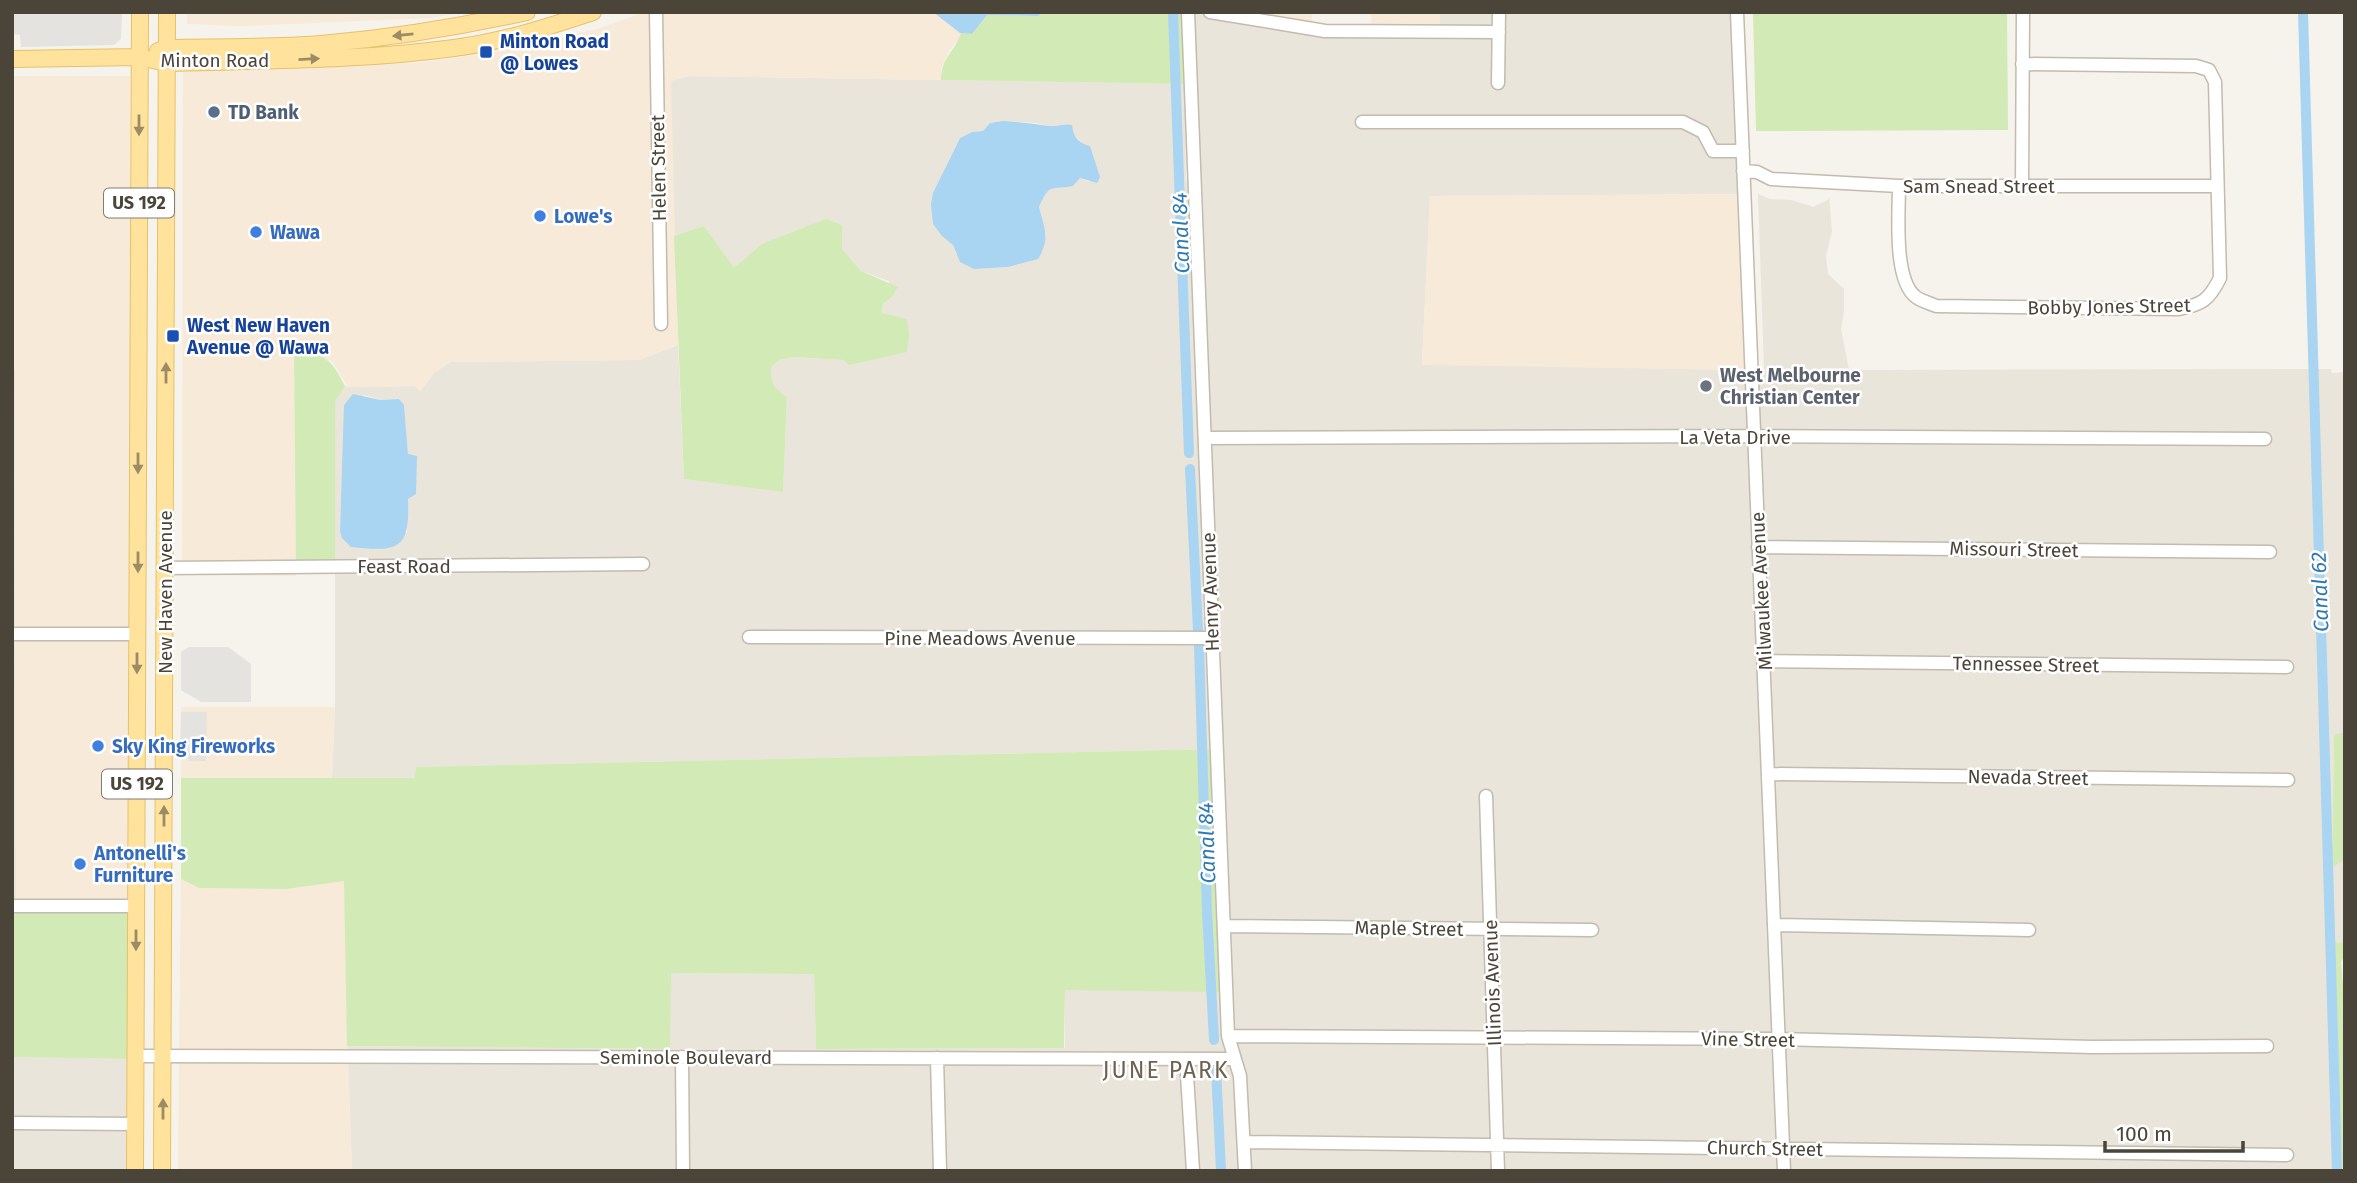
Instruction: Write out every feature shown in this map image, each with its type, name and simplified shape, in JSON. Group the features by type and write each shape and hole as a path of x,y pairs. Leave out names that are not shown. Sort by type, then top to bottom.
{"main road":[{"name":"New Haven Avenue","path":"135,1171 140,12"},
{"name":"New Haven Avenue","path":"162,1171 167,12"},
{"name":"Minton Road","path":"12,59 139,57 320,44 425,32 527,12"},
{"name":"Minton Road","path":"167,55 372,56 456,48 527,32 593,12"},
{"path":"139,254 149,280 166,294"},
{"path":"139,295 149,298 155,305 166,332"},
{"path":"139,397 148,414 166,421"},
{"path":"138,433 148,437 155,445 166,465"},
{"path":"137,595 147,619 155,628 164,632"},
{"path":"137,634 146,638 153,647 165,678"},
{"path":"136,906 152,919 163,943"}],"street":[{"name":"Helen Street","path":"656,12 661,324"},
{"name":"Henry Avenue","path":"1188,12 1228,1036 1240,1076 1245,1171"},
{"path":"1210,12 1325,31 1499,32"},
{"path":"1498,83 1499,12"},
{"name":"Milwaukee Avenue","path":"1737,12 1784,1171"},
{"path":"2022,12 2022,186"},
{"name":"Bobby Jones Street","path":"1899,186 1899,246 1904,281 1915,296 1936,306 2178,309 2199,306 2214,291 2220,278 2215,82 2208,70 2196,66 2022,64"},
{"path":"1362,122 1684,122 1703,132 1713,151 1742,151"},
{"name":"Sam Snead Street","path":"1743,171 1757,172 1771,179 1899,186 2217,186"},
{"name":"La Veta Drive","path":"1205,438 1754,436 2265,439"},
{"name":"Missouri Street","path":"1758,547 2270,552"},
{"name":"Feast Road","path":"165,568 643,564"},
{"path":"12,634 137,634"},
{"name":"Pine Meadows Avenue","path":"749,638 1212,638"},
{"name":"Tennessee Street","path":"1765,662 2287,667"},
{"name":"Nevada Street","path":"1768,774 2288,780"},
{"name":"Illinois Avenue","path":"1486,796 1498,1171"},
{"path":"12,906 136,906"},
{"path":"1774,925 2029,930"},
{"name":"Maple Street","path":"1225,926 1592,930"},
{"name":"Vine Street","path":"1228,1036 1778,1039 2092,1047 2267,1046"},
{"name":"Seminole Boulevard","path":"136,1056 1236,1059"},
{"path":"682,1057 683,1171"},
{"path":"937,1058 940,1171"},
{"path":"1186,1059 1193,1171"},
{"path":"12,1123 136,1124"},
{"name":"Church Street","path":"1244,1142 2287,1155"}],"shaded area":[{"path":"12,12 122,12 121,39 114,45 21,47 20,35 12,34"},
{"path":"187,12 468,12 430,18 241,26 187,24"},
{"path":"645,12 933,12 961,33 961,37 949,50 941,69 941,80 689,76 671,81 678,345 639,360 451,362 434,373 420,392 415,386 348,387 332,361 294,351 296,576 182,575 183,70 418,63 496,52 597,29"},
{"path":"1193,12 1248,12 1312,25 1371,26 1440,25 1440,12 1732,12 1739,194 1430,196 1422,364 1746,370 1773,1034 1233,1031"},
{"path":"1248,12 1312,12 1312,25"},
{"path":"1371,12 1440,12 1440,25 1371,26"},
{"path":"12,76 130,76 130,913 16,913"},
{"path":"689,76 1185,84 1186,181 1189,182 1212,749 416,767 416,778 332,778 335,707 335,402 345,386 415,386 420,391 434,373 450,362 639,360 678,345 684,479 783,490 787,397 776,390 770,377 772,366 780,360 795,357 844,360 905,319 882,314 883,304 891,298 889,281 861,271 842,249 842,225 762,244 734,269 704,226 674,236 670,81","holes":["1003,121 1053,127 1065,124 1077,141 1090,146 1090,182 1080,178 1068,187 1047,190 1039,207 1046,236 1008,267 974,269 956,254 953,245 942,236 945,168 960,138 972,132 983,131 990,123","364,395 380,400 399,399 404,406 408,455 407,533 340,531 342,476"]},
{"path":"1739,194 1746,370 1422,365 1430,196"},
{"path":"1758,194 1770,199 1792,200 1813,207 1829,197 1832,231 1826,256 1828,274 1844,289 1841,329 1849,370 2331,369 2332,373 2345,372 2345,732 2334,736 2332,867 2345,859 2345,942 2326,943 2333,1171 1789,1171 1757,370 1764,369"},
{"path":"12,369 15,369 16,915 12,915"},
{"path":"189,647 228,647 251,664 251,702 201,702 181,690 181,652"},
{"path":"181,707 335,707 332,778 181,778"},
{"path":"181,712 207,712 206,761 188,761 188,751 180,750"},
{"path":"1217,870 1228,1054 348,1052 347,1046 670,1049 670,973 814,974 816,1049 1065,1048 1065,990"},
{"path":"181,879 199,888 286,889 344,880 348,1052 179,1052"},
{"path":"1235,1040 1773,1043 1778,1171 352,1171 348,1061 1241,1059"},
{"path":"12,1057 130,1059 130,1171 12,1171"},
{"path":"179,1061 348,1061 352,1171 178,1171"}],"green space":[{"path":"1043,12 1182,12 1185,84 941,80 943,66 961,33 972,34 987,15 1038,16"},
{"path":"1753,12 2007,12 2008,130 1756,131"},
{"path":"826,219 842,225 842,249 861,271 898,287 883,304 882,313 907,319 907,352 849,365 844,360 795,357 780,360 772,366 774,384 787,397 783,492 684,479 674,236 704,226 734,268 762,244"},
{"path":"294,351 326,359 345,386 335,402 335,574 296,574"},
{"path":"2345,732 2345,859 2332,868 2334,735"},
{"path":"1212,749 1220,992 1065,990 1064,1048 816,1049 814,974 671,973 670,1049 347,1046 344,881 286,889 199,888 181,879 181,778 415,778 416,767"},
{"path":"130,913 130,1059 12,1057 12,915"},
{"path":"2345,942 2345,955 2341,962 2345,1008 2345,1171 2333,1171 2326,943"}],"water":[{"path":"933,12 1043,12 1038,16 987,15 972,34 960,33"},
{"path":"1003,121 1049,126 1072,125 1077,139 1090,146 1100,177 1097,183 1080,178 1073,186 1052,189 1046,193 1039,207 1045,239 1038,259 1008,267 974,269 960,262 953,245 933,224 933,193 960,138 972,132 983,131 990,123"},
{"path":"353,394 380,400 399,399 404,405 408,454 417,456 416,494 408,499 407,529 404,538 391,547 351,547 342,538 340,531 344,405"}],"waterway":[{"name":"Canal 84","path":"1173,12 1189,453"},
{"name":"Canal 62","path":"2303,12 2337,1171"},
{"name":"Canal 84","path":"1190,469 1198,630"},
{"name":"Canal 84","path":"1199,645 1214,1040"},
{"name":"Canal 84","path":"1216,1068 1221,1171"}],"place":[{"name":"Minton Road @ Lowes","path":"486,52"},
{"name":"TD Bank","path":"214,112"},
{"name":"Lowe's","path":"540,216"},
{"name":"Wawa","path":"256,232"},
{"name":"West New Haven Avenue @ Wawa","path":"173,336"},
{"name":"West Melbourne Christian Center","path":"1706,386"},
{"name":"Sky King Fireworks","path":"98,746"},
{"name":"Antonelli's Furniture","path":"80,864"}],"district":[{"name":"JUNE PARK","path":"1166,1070"}]}
